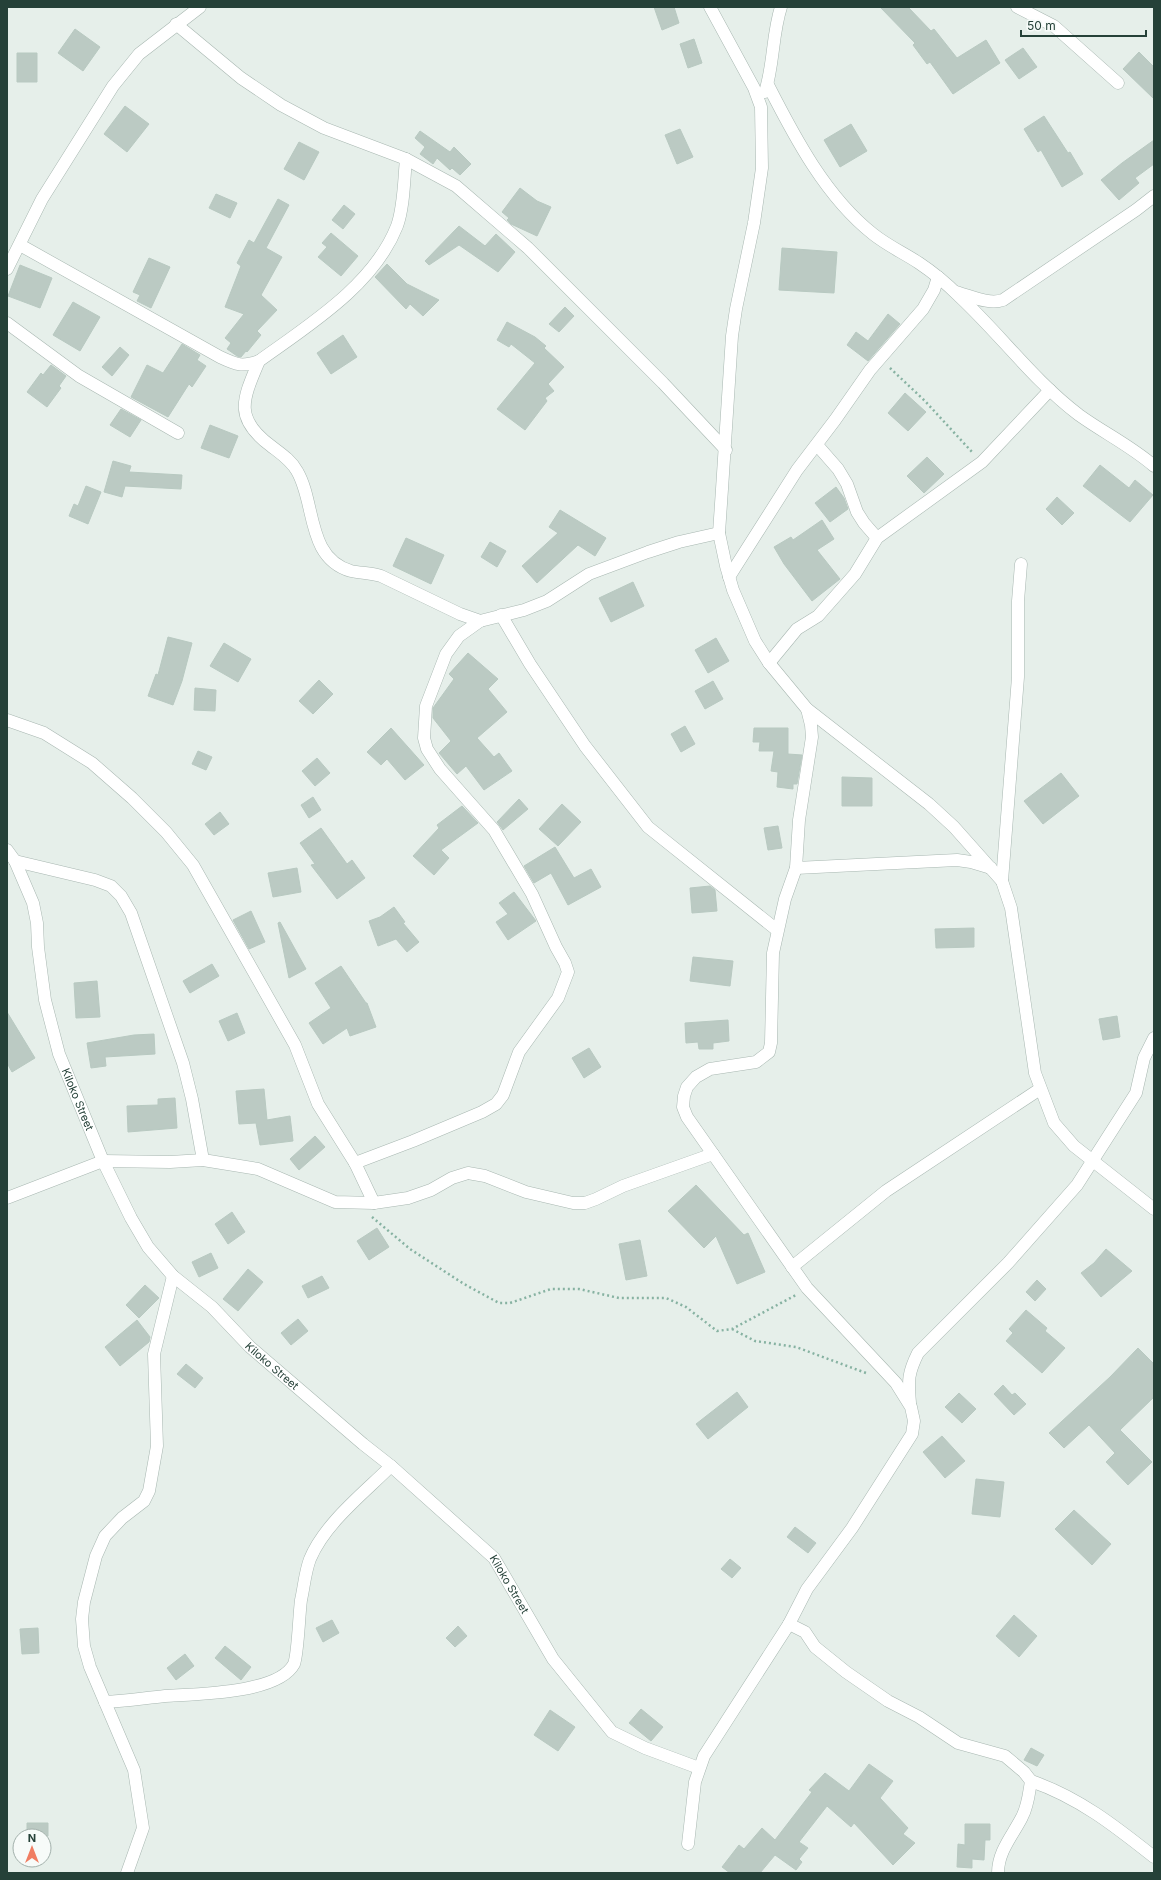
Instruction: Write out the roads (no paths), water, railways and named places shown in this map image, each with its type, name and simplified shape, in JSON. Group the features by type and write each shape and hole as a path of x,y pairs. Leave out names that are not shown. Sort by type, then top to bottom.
{"street":[{"path":"7,269 42,199 113,86 139,54 200,7"},
{"path":"710,7 754,88 761,106"},
{"path":"781,7 768,85 761,106 762,168 754,223 736,309 732,336 726,450 719,533 729,577 743,616 755,641 769,663 806,709 929,804 954,827 1002,881 1011,908 1035,1073 1054,1123 1074,1146 1154,1209"},
{"path":"1017,7 1054,26 1118,83"},
{"path":"176,24 241,78 281,105 324,128 406,159 456,186 528,248 663,383 726,450"},
{"path":"768,85 824,180 842,204 873,234 938,277 955,292 1050,390 1080,416 1128,446 1154,466"},
{"path":"20,245 220,357 233,363 246,365 259,361 348,294 385,251 398,225 406,159"},
{"path":"955,292 986,301 997,302 1004,300 1136,210 1154,196"},
{"path":"729,577 797,470 817,445 870,370 923,309 934,290 938,277"},
{"path":"7,323 79,376 178,433"},
{"path":"259,361 246,393 246,417 250,426 261,438 284,456 297,470 311,506 315,533 321,547 329,558 351,571 381,576 460,614 480,621"},
{"path":"769,663 797,630 818,616 855,574 878,538 982,462 1050,390"},
{"path":"817,445 838,469 847,484 857,512 864,524 878,538"},
{"path":"355,1163 413,1141 482,1112 496,1104 503,1095 519,1052 558,998 568,972 566,963 556,947 532,894 494,830 440,769 427,749 424,738 426,706 446,654 459,636 480,621 524,610 546,601 589,574 667,546 719,533"},
{"path":"1002,881 1018,677 1018,601 1021,564"},
{"path":"501,615 530,664 585,746 648,827 777,930"},
{"path":"806,709 812,725 812,737 799,820 796,868 785,899 777,930 774,953 771,1043 768,1052 756,1062 710,1069 696,1077 687,1088 684,1096 683,1107 686,1117 695,1131 713,1154 806,1288 896,1384 910,1407"},
{"path":"7,720 44,733 92,762 132,798 166,832 193,866 295,1045 318,1104 355,1163 374,1203"},
{"name":"Kiloko Street","path":"7,850 15,860 33,903 37,923 39,954 45,1000 59,1054 103,1161 130,1218 148,1247 173,1276 212,1307 255,1352 391,1466 494,1558 553,1659 612,1732 645,1748 700,1768"},
{"path":"15,860 95,880 111,886 121,896 130,913 183,1063 192,1099 203,1160"},
{"path":"796,868 957,860 992,868"},
{"path":"688,1844 694,1782 704,1756 789,1624 807,1589 852,1528 912,1434 914,1422 910,1407 908,1380 918,1353 1008,1263 1077,1185 1136,1093 1144,1058 1154,1038"},
{"path":"792,1267 886,1191 1040,1089"},
{"path":"7,1198 103,1161 170,1162 203,1160 258,1169 335,1202 374,1203 408,1198 431,1190 452,1178 468,1173 485,1176 526,1192 573,1203 585,1203 623,1186 713,1154"},
{"path":"128,1873 143,1828 134,1770 90,1667 84,1646 82,1620 84,1602 96,1556 105,1536 122,1518 144,1501 150,1491 157,1446 154,1354 173,1276"},
{"path":"105,1702 226,1691 269,1683 282,1675 294,1664 298,1616 305,1578 310,1560 318,1542 336,1520 391,1466"},
{"path":"789,1624 805,1632 815,1647 846,1672 888,1701 919,1717 958,1743 1005,1756 1024,1772 1031,1781 1088,1807 1106,1819 1154,1857"},
{"path":"998,1873 998,1868 1008,1839 1023,1815 1029,1795 1031,1781"}]}
